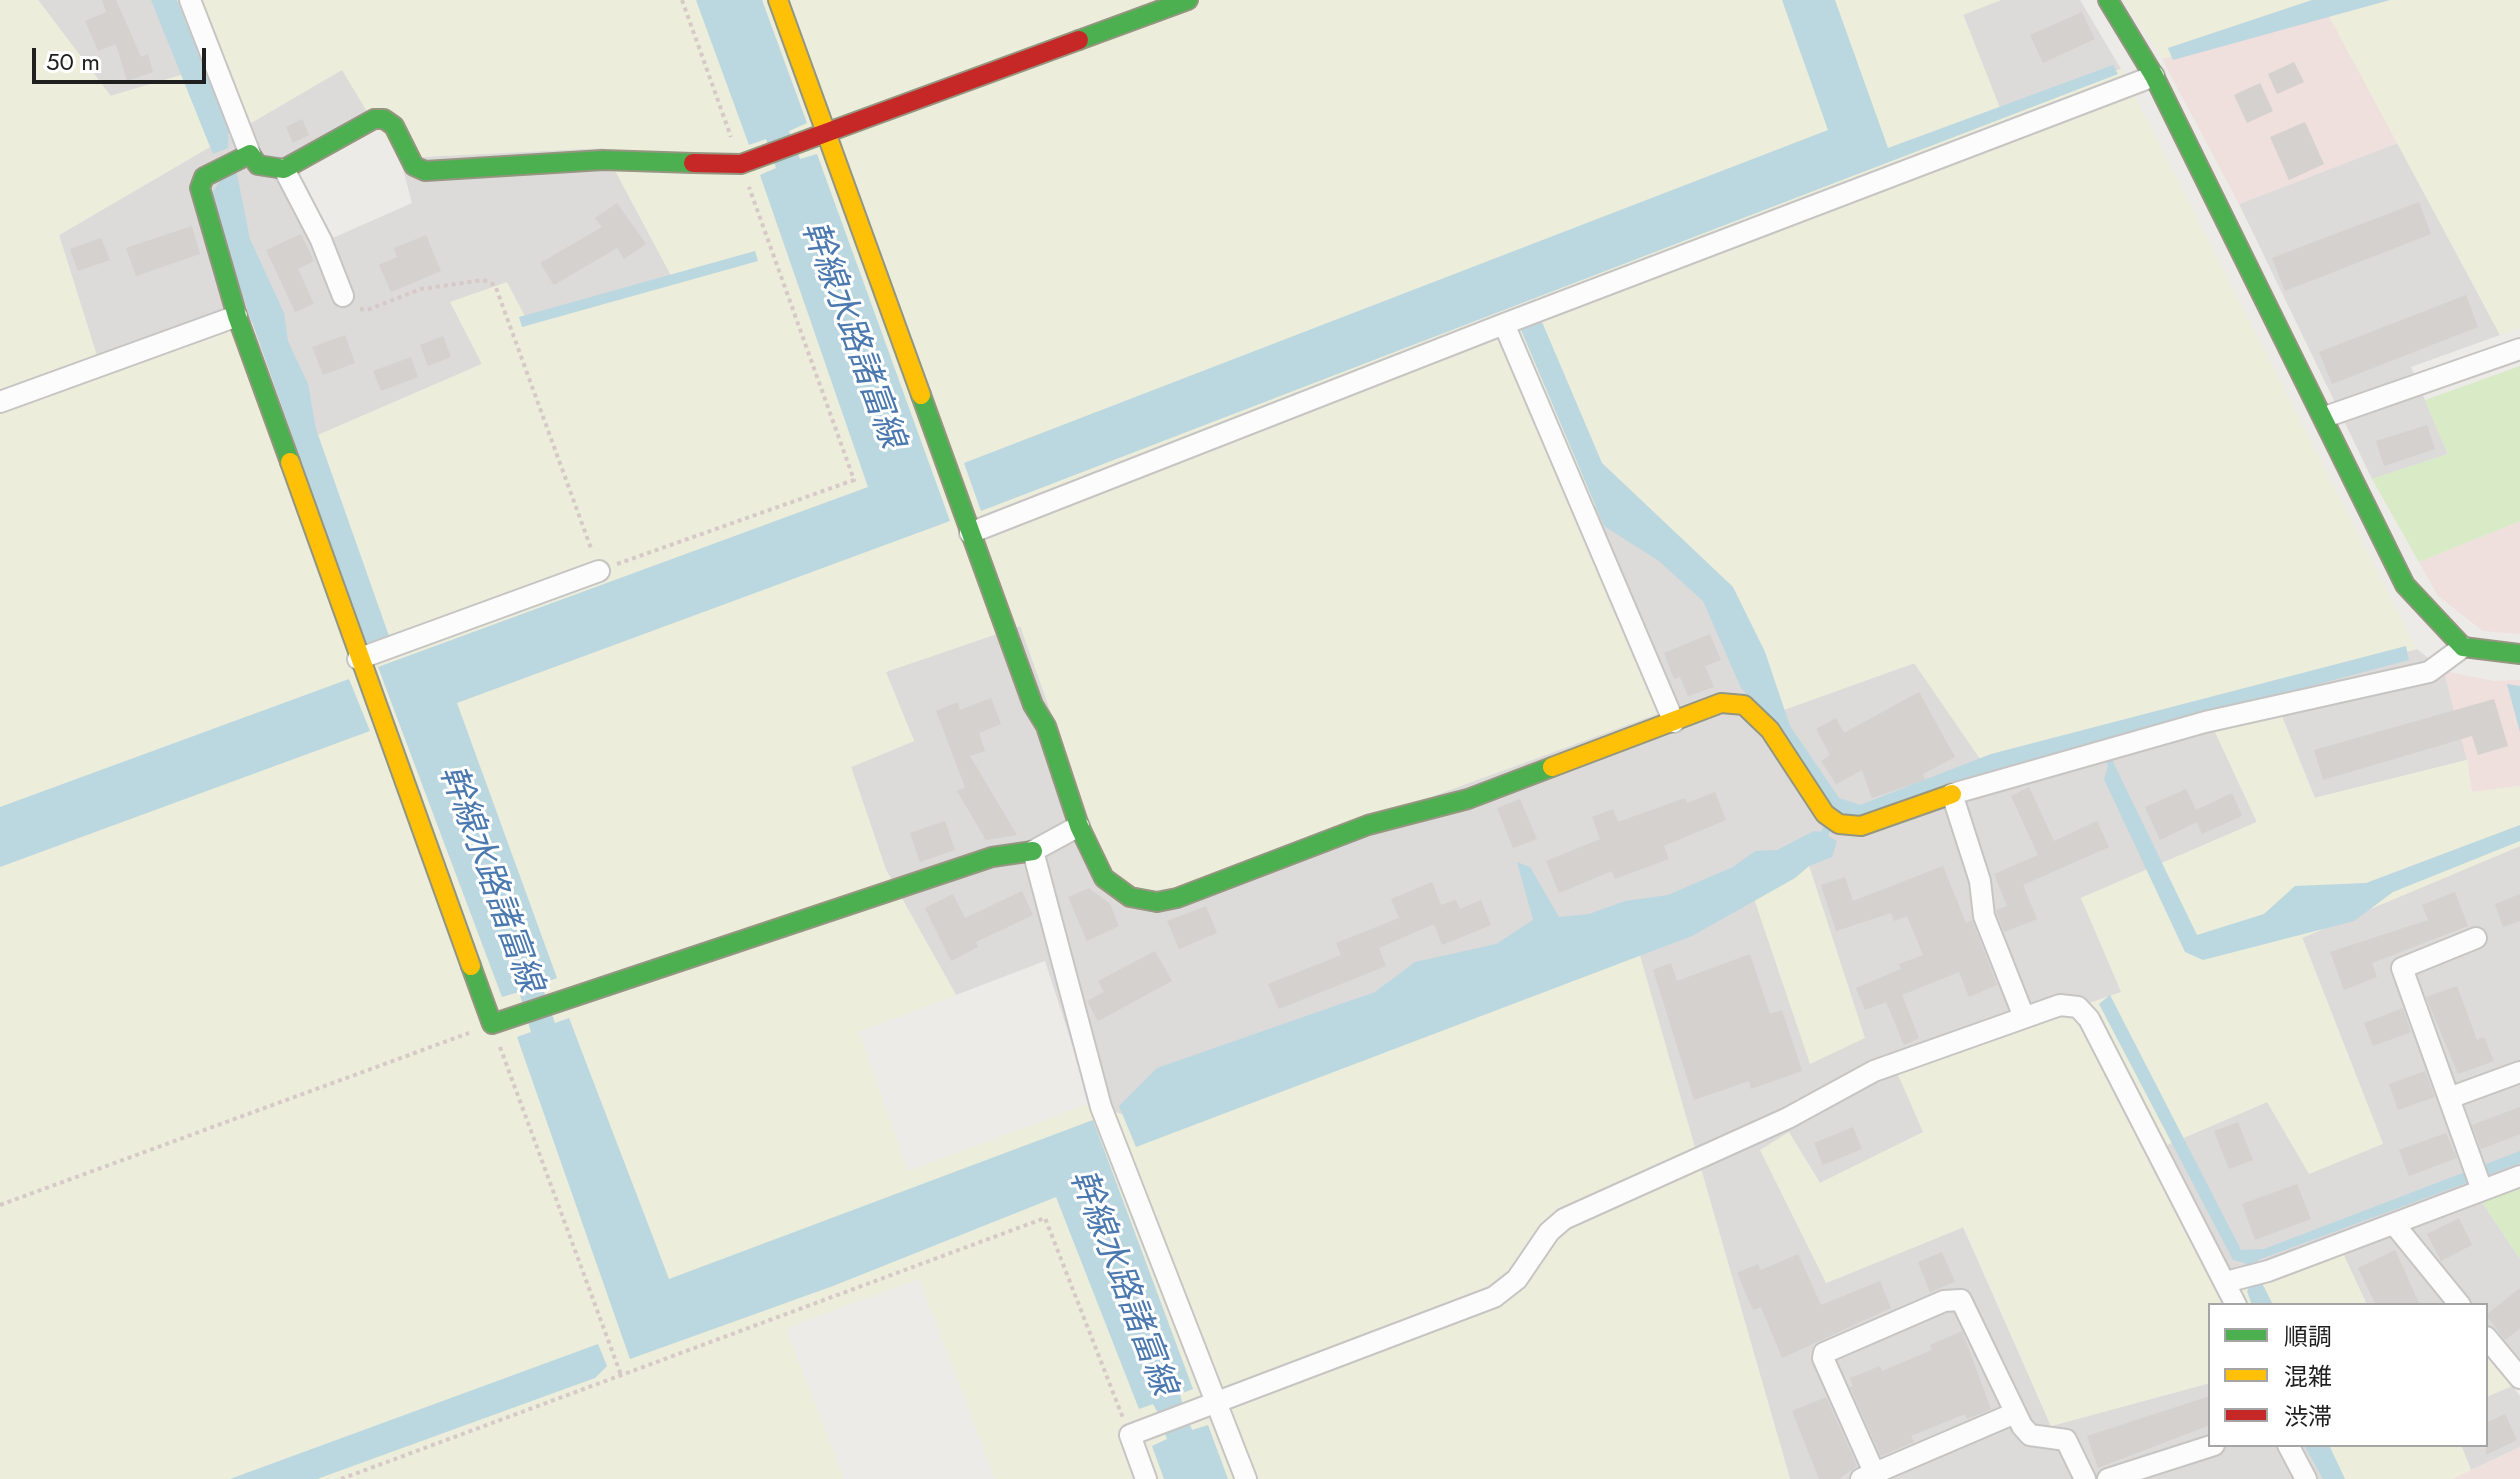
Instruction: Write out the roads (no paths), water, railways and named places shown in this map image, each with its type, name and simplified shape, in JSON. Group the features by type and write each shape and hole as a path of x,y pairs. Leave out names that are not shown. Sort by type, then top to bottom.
{"street":[{"path":"190,0 235,160"},
{"path":"778,0 1033,705 1046,726 1079,826 1104,878 1130,897 1157,902 1177,898 1368,825 1468,799 1721,703 1744,705 1770,730 1832,819 1861,826 1952,794 2205,722 2429,672 2463,647"},
{"path":"1079,826 1033,851 992,857 492,1024 237,316 200,188 204,177 235,160 284,169 374,119 384,119 394,126 414,166 425,171 603,160 741,164 1188,0"},
{"path":"2108,0 2154,76 2325,417 2405,585 2463,647 2520,654"},
{"path":"970,533 1504,324 2154,76"},
{"path":"284,169 321,240 343,296"},
{"path":"0,402 237,316"},
{"path":"1504,324 1674,722"},
{"path":"2325,417 2520,349"},
{"path":"358,659 599,571"},
{"path":"1952,794 1980,881 1984,916 2024,1017"},
{"path":"1033,851 1101,1107 1246,1479"},
{"path":"2476,938 2402,968 2482,1190"},
{"path":"1146,1479 1130,1435 1494,1297 1508,1290 1549,1232 1564,1219 1788,1118 1874,1071 2060,1005 2078,1007 2089,1019 2235,1303"},
{"path":"2449,1098 2520,1072"},
{"path":"2226,1282 2268,1271 2520,1176"},
{"path":"2394,1224 2458,1303"},
{"path":"2015,1413 1867,1476 1823,1358 1824,1353 1944,1301 1961,1300 1967,1306 2015,1413 2030,1435 2066,1440 2085,1479"},
{"path":"2488,1339 2520,1378"},
{"path":"2108,1479 2208,1447"},
{"path":"2289,1447 2306,1479"}],"water":[{"path":"151,0 177,0 229,130 228,148 213,154"},
{"name":"幹線水路諸富線","path":"696,0 762,0 807,123 789,131 800,159 817,154 950,521 457,703 557,978 542,984 555,1023 569,1018 669,1279 1093,1120 1193,1389 1180,1394 1192,1430 1208,1425 1228,1479 1164,1479 1152,1446 1167,1439 1157,1411 1153,1404 1139,1409 1056,1197 833,1286 630,1359 517,1037 531,1032 519,992 502,997 378,667 868,487 760,175 776,168 766,139 749,145"},
{"path":"1782,0 1835,0 1888,148 2113,65 2118,74 981,511 964,463 1828,130"},
{"path":"2312,0 2390,0 2173,60 2168,48"},
{"path":"236,169 250,239 284,313 288,341 308,384 316,429 389,636 366,644 230,260 212,193 224,175"},
{"path":"755,251 758,261 522,327 519,317"},
{"path":"1542,322 1602,463 1733,587 1765,652 1790,726 1839,798 1860,805 1991,754 2406,646 2409,660 2108,740 2114,764 2197,935 2264,914 2295,886 2366,883 2520,825 2520,841 2393,892 2354,921 2203,960 2185,952 2104,779 2108,766 2100,741 1853,817 1839,814 1828,836 1837,841 1832,857 1809,866 1795,878 1692,936 1136,1147 1119,1106 1157,1068 1375,992 1415,962 1496,944 1533,920 1517,862 1530,867 1559,917 1589,914 1625,901 1668,895 1733,867 1755,851 1777,850 1814,831 1821,832 1832,809 1780,731 1741,688 1703,601 1659,561 1604,526 1521,330"},
{"path":"349,679 370,731 0,867 0,807"},
{"path":"2507,684 2520,686 2520,732"},
{"path":"2110,995 2241,1250 2264,1249 2520,1151 2520,1163 2258,1260 2263,1285 2272,1303 2251,1303 2247,1291 2251,1284 2245,1263 2233,1260 2099,1004"},
{"path":"598,1344 607,1366 595,1378 317,1479 230,1479"},
{"path":"2305,1447 2330,1447 2345,1479 2323,1479"}]}
